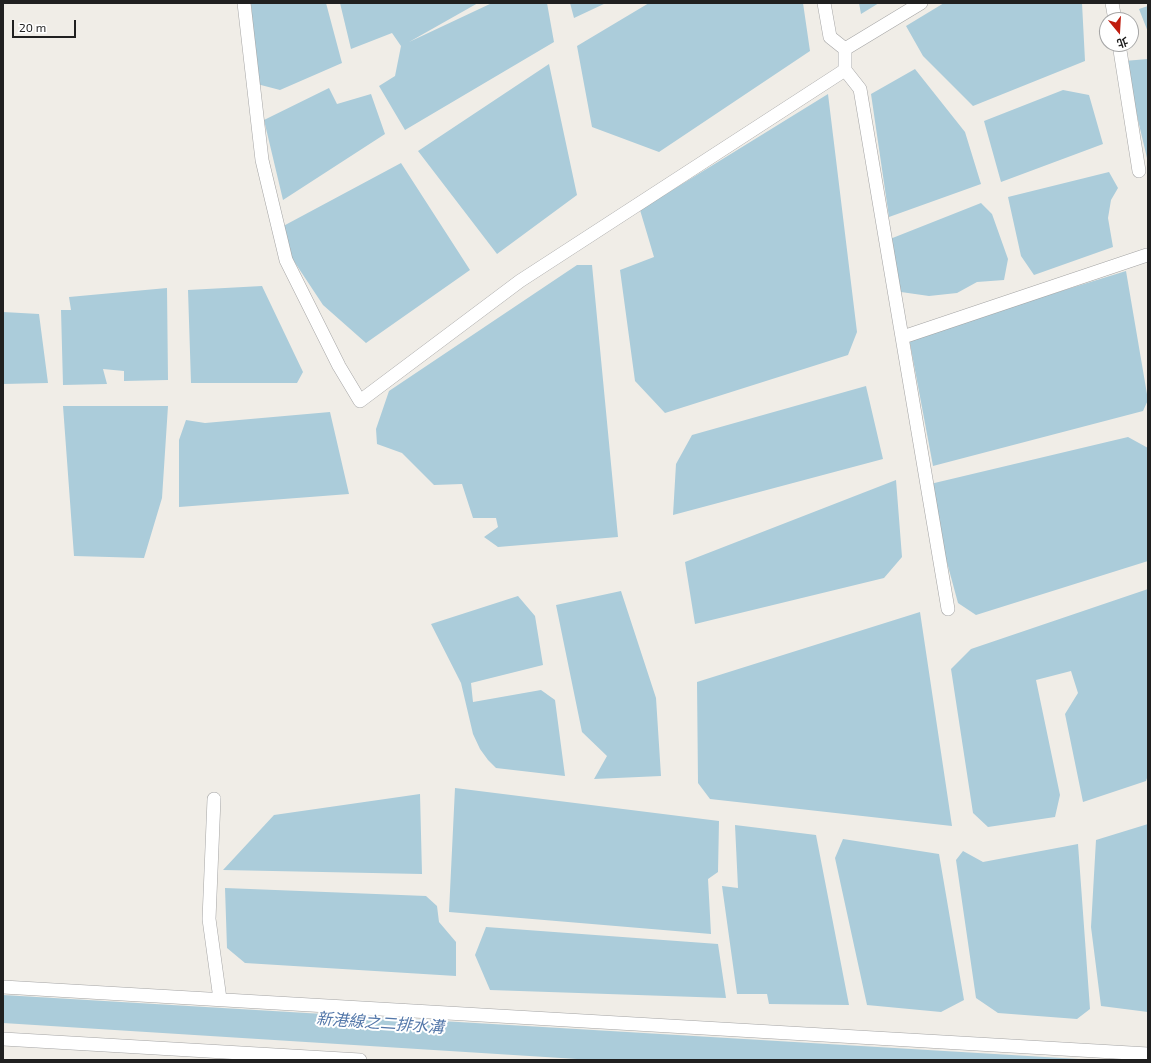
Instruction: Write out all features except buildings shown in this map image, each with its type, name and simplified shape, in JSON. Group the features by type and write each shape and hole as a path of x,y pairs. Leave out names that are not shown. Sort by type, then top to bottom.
{"lane":[{"path":"244,3 262,160 286,260 339,366 360,401 520,281 845,70"},
{"path":"824,3 830,37 845,49"},
{"path":"845,49 921,3"},
{"path":"845,49 845,70 860,89 948,609"},
{"path":"1120,52 1139,171"},
{"path":"903,337 1147,255"},
{"path":"214,799 209,919 220,999"},
{"path":"3,987 1148,1054"},
{"path":"3,1039 235,1056 360,1060"}],"water":[{"path":"251,3 326,3 342,63 280,90 257,84"},
{"path":"340,3 478,3 409,42 492,3 547,3 554,42 405,130 379,86 395,76 401,46 392,33 351,49"},
{"path":"570,3 606,3 574,18"},
{"path":"649,3 803,3 810,51 659,152 592,127 577,46"},
{"path":"859,3 879,3 861,14"},
{"path":"944,3 1082,3 1085,61 973,106 923,56 906,26"},
{"path":"1148,6 1148,32 1139,9"},
{"path":"1148,59 1148,157 1147,158 1124,61"},
{"path":"549,64 577,195 497,254 418,151"},
{"path":"915,69 965,132 981,184 889,217 871,94"},
{"path":"329,88 337,104 371,94 385,134 283,200 264,120"},
{"path":"1063,90 1089,95 1103,144 1001,182 984,121"},
{"path":"828,94 857,332 848,355 665,413 635,381 620,270 654,257 640,210"},
{"path":"401,163 470,270 366,343 323,305 274,231"},
{"path":"1109,172 1118,188 1111,200 1108,218 1113,247 1034,275 1021,256 1008,197"},
{"path":"981,203 992,214 1008,259 1004,280 977,282 957,293 929,296 901,292 890,239"},
{"path":"577,265 592,265 618,537 498,547 484,537 498,527 496,518 473,518 462,484 434,485 402,453 377,444 376,429 389,391"},
{"path":"1126,271 1148,400 1143,411 933,466 909,338"},
{"path":"262,286 303,372 297,383 191,383 188,290"},
{"path":"167,288 168,380 124,381 124,371 103,369 107,384 63,385 61,310 71,310 69,297"},
{"path":"3,312 39,314 48,383 3,384"},
{"path":"866,386 883,459 673,515 676,464 692,435"},
{"path":"63,406 168,406 162,498 144,558 74,556"},
{"path":"330,412 349,494 179,507 179,440 186,420 205,423"},
{"path":"1128,437 1148,448 1148,561 976,615 958,603 926,485"},
{"path":"896,480 902,557 884,578 695,624 685,562"},
{"path":"1148,589 1148,775 1146,781 1083,802 1065,714 1078,693 1071,671 1036,680 1060,795 1055,817 988,827 973,813 951,669 971,649"},
{"path":"621,591 656,698 661,776 594,779 607,756 582,732 556,605"},
{"path":"518,596 535,616 543,665 471,683 473,702 541,690 555,700 565,776 496,768 488,760 480,749 473,734 461,683 431,624"},
{"path":"920,612 952,826 710,799 698,783 697,682"},
{"path":"455,788 719,821 718,872 708,879 711,934 449,912"},
{"path":"420,794 422,874 223,870 274,815"},
{"path":"1148,824 1148,1012 1101,1006 1091,927 1096,840"},
{"path":"735,825 816,835 849,1005 769,1004 767,994 737,994 722,886 738,888"},
{"path":"843,839 939,854 964,1000 941,1012 867,1005 835,858"},
{"path":"1078,844 1090,1009 1077,1019 998,1013 976,998 956,860 963,851 983,862"},
{"path":"225,888 426,896 437,906 439,922 456,942 456,976 245,963 227,948"},
{"path":"486,927 718,944 726,998 490,990 475,955"},
{"name":"新港線之二排水溝","path":"3,995 1095,1060 593,1060 3,1023"}]}
